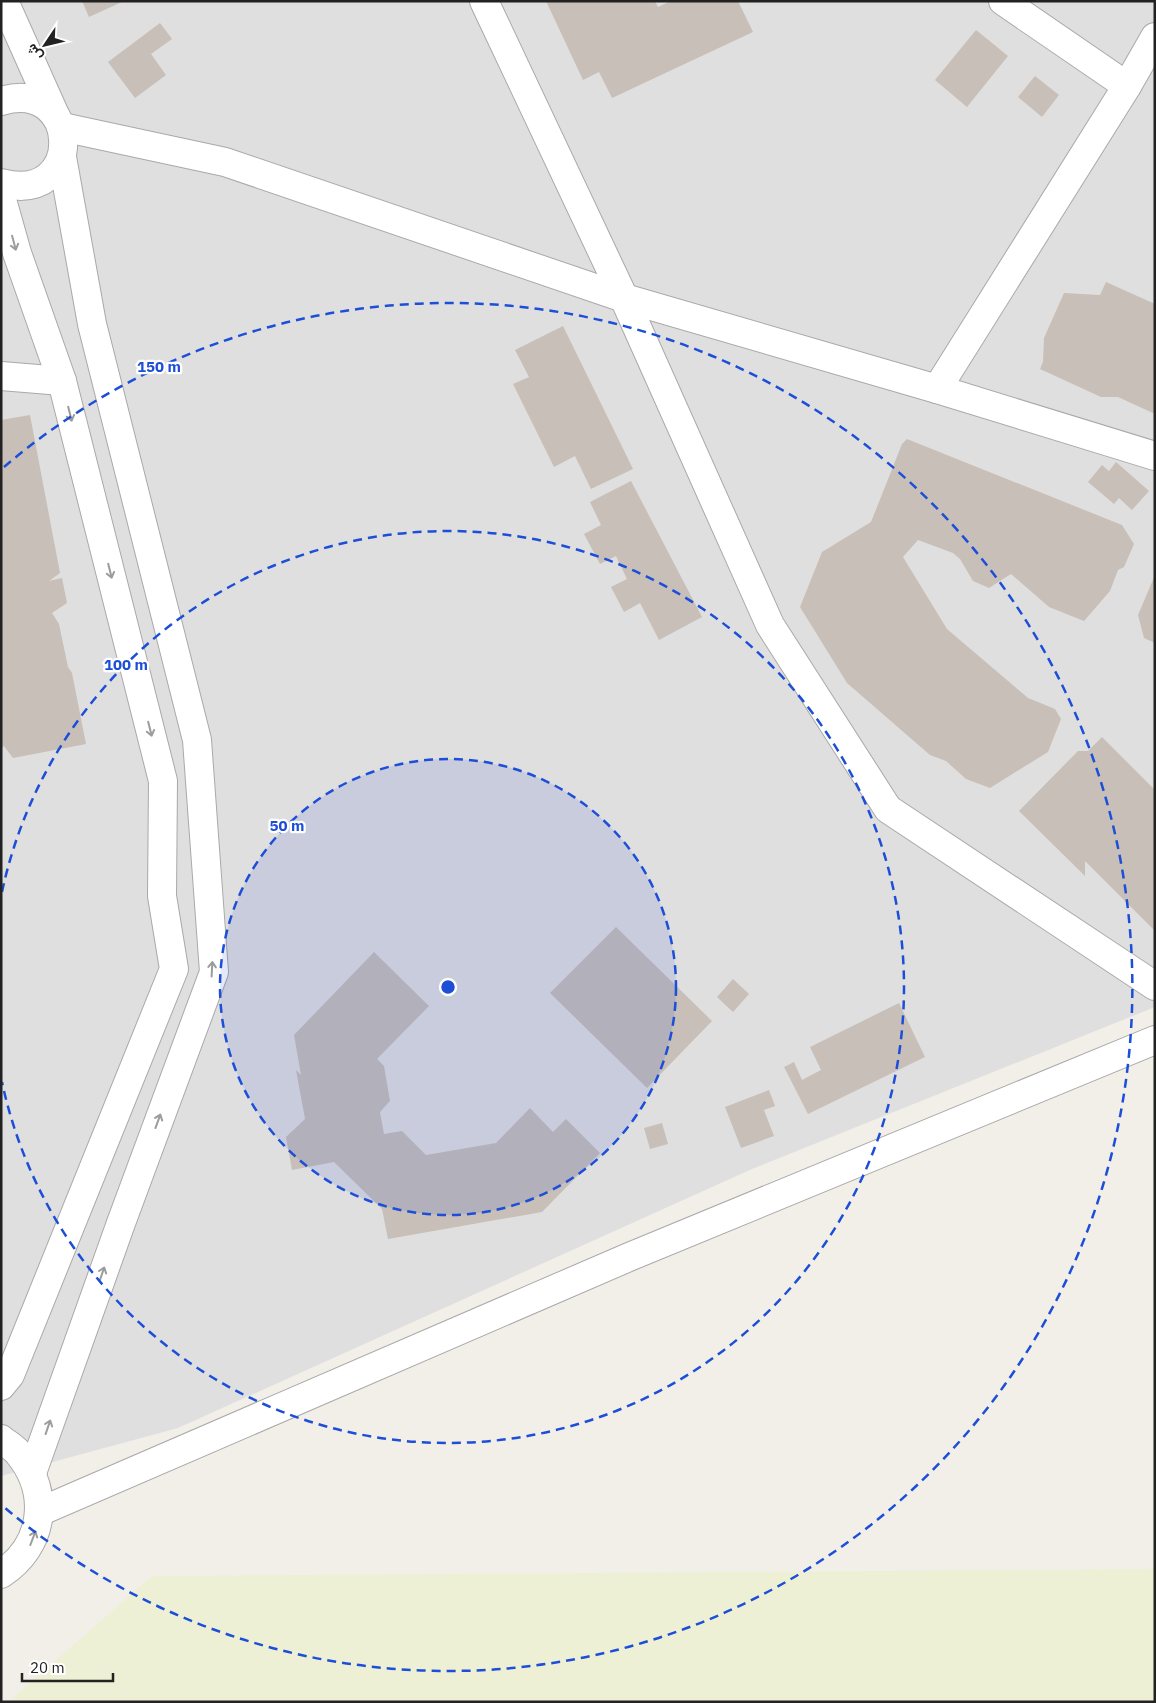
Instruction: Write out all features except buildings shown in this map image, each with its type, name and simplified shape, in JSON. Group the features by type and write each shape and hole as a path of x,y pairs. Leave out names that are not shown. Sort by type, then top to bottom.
{"street":[{"path":"1,183 15,187 30,186 44,180 55,170 62,157 65,142 58,121 4,1"},
{"path":"484,1 624,298 770,625 888,809 1155,986"},
{"path":"1003,1 1127,86"},
{"path":"937,389 1152,46"},
{"path":"1,101 16,97 30,99 44,105 58,121 225,162 624,298 937,389 1155,456"},
{"path":"32,1473 120,1223 214,972 197,740 92,324 62,157"},
{"path":"1,196 17,253 62,382 163,781 162,896 174,969 10,1376 1,1386"},
{"path":"1,376 62,382"},
{"path":"38,1512 629,1258 1155,1040"},
{"path":"1,1439 18,1452 32,1473 39,1497 38,1522 30,1546 14,1566 1,1574"}],"shaded area":[{"path":"1,1 1155,1 1155,1007 752,1169 178,1428 1,1476"}],"green space":[{"path":"1155,1569 1155,1702 8,1702 152,1576"}]}
